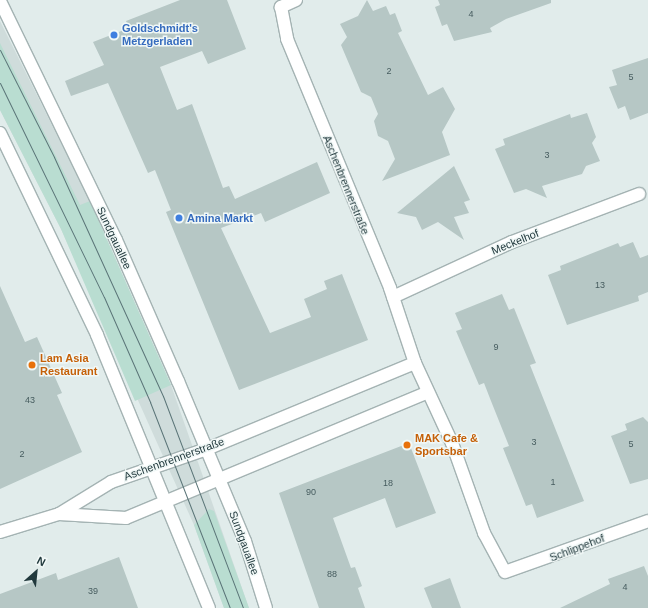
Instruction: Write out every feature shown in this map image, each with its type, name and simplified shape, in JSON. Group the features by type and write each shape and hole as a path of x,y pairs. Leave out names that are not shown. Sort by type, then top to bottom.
{"street":[{"name":"Sundgauallee","path":"0,0 116,240 207,449 266,608"},
{"name":"Aschenbrennerstraße","path":"296,0 281,7 287,40 393,297 415,363 452,443 484,533 505,572"},
{"path":"0,133 97,335 152,468 168,502 209,608"},
{"name":"Meckelhof","path":"393,297 512,242 639,194"},
{"name":"Aschenbrennerstraße","path":"59,514 111,482 207,449 415,363"},
{"path":"0,532 59,514 126,518 168,502 428,392"},
{"name":"Schlippehof","path":"505,572 648,521"}],"shaded area":[{"path":"0,21 90,201 171,385 249,608 224,608 194,525 61,229 0,110"}],"green space":[{"path":"0,43 80,205 90,201 171,385 135,401 61,229 0,110"},
{"path":"209,509 214,511 249,608 224,608 194,525"}],"building":[{"path":"180,0 227,0 246,49 208,64 202,51 160,67 177,110 192,104 223,188 229,186 235,199 317,162 330,193 265,222 261,213 221,228 270,333 311,317 304,299 327,289 324,281 342,274 368,340 239,390 166,212 171,210 155,170 148,173 108,83 71,96 65,81 104,65 93,42 129,28 126,21"},
{"path":"367,0 373,11 386,6 390,15 395,13 402,31 398,33 428,95 443,87 455,109 442,132 450,155 382,181 395,159 388,141 378,136 374,121 378,114 371,97 361,92 341,45 347,37 340,24 358,16"},
{"path":"438,0 551,0 551,3 506,19 490,28 492,32 454,41 447,24 442,26 435,7 440,5"},
{"path":"648,58 648,113 630,120 625,106 618,109 609,87 617,85 612,70"},
{"path":"587,113 596,137 592,143 600,161 586,166 582,174 542,186 547,198 526,189 514,193 495,149 505,145 503,139 570,114 571,118"},
{"path":"454,166 470,200 464,202 469,213 454,217 464,240 438,222 422,230 416,217 397,213"},
{"path":"633,242 640,258 648,255 648,292 638,296 639,301 567,325 548,275 561,270 560,266 618,243 620,247"},
{"path":"0,286 25,342 37,337 62,393 57,395 82,452 0,489"},
{"path":"502,294 509,310 514,308 536,363 530,365 584,501 537,518 532,504 526,506 503,448 509,446 484,383 479,385 456,331 462,329 455,313"},
{"path":"643,417 648,422 648,479 630,484 611,436 627,430 625,424"},
{"path":"409,443 436,513 396,528 385,498 333,518 351,568 355,567 362,586 358,588 365,608 319,608 279,493"},
{"path":"119,557 138,608 0,608 0,594 56,573 58,580"},
{"path":"644,566 648,576 648,608 560,608 610,584 608,579"},
{"path":"450,578 461,608 432,608 424,588"}],"tram line":[{"path":"0,50 54,157 163,396 243,608"},
{"path":"0,83 104,297 150,402 230,608"}],"place":[{"name":"Goldschmidt's Metzgerladen","path":"114,35"},
{"name":"Amina Markt","path":"179,218"},
{"name":"Lam Asia Restaurant","path":"32,365"},
{"name":"MAK Cafe & Sportsbar","path":"407,445"}]}
